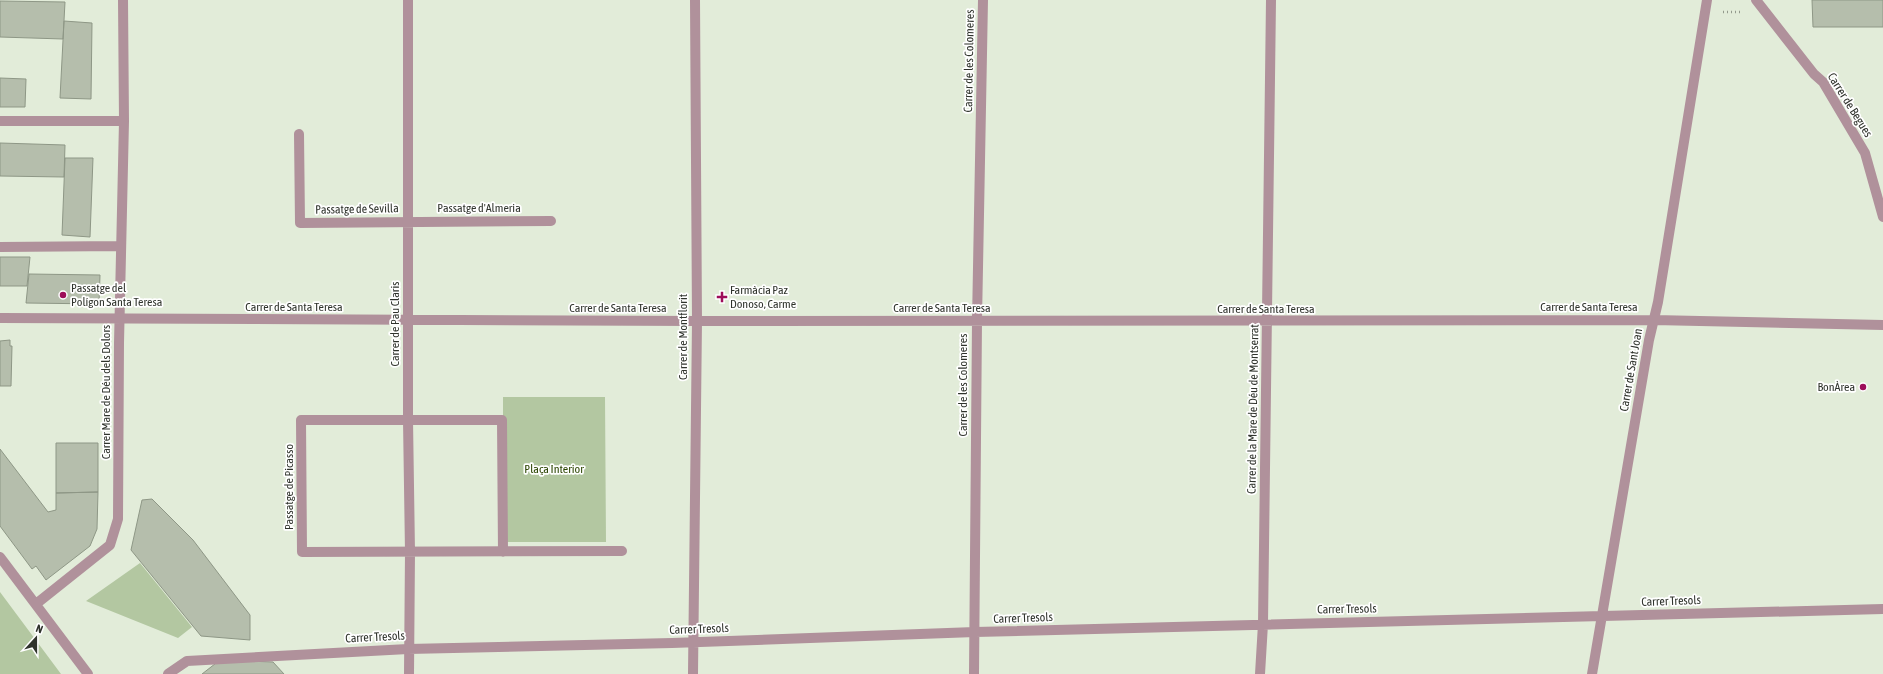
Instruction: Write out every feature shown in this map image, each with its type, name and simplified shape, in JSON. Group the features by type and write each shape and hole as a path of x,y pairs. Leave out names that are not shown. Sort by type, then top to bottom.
{"street":[{"name":"Carrer Mare de Déu dels Dolors","path":"36,604 110,545 118,519 124,121 123,0"},
{"name":"Carrer de Pau Claris","path":"408,0 407,222 410,552 408,674"},
{"name":"Carrer de Montflorit","path":"693,674 697,321 695,0"},
{"name":"Carrer de les Colomeres","path":"974,674 977,321 983,0"},
{"name":"Carrer de la Mare de Déu de Montserrat","path":"1260,674 1263,624 1268,322 1271,0"},
{"name":"Carrer de Sant Joan","path":"1592,674 1654,320 1706,0"},
{"name":"Carrer de Begues","path":"1756,0 1814,74 1823,82 1864,153 1883,217"},
{"path":"0,121 124,121"},
{"name":"Passatge de Sevilla","path":"299,134 300,223 407,222"},
{"name":"Passatge d'Almeria","path":"407,222 551,221"},
{"path":"0,247 121,246"},
{"name":"Carrer de Santa Teresa","path":"0,318 1268,322 1654,320 1883,325"},
{"name":"Passatge de Picasso","path":"408,420 302,420 302,552 410,552"},
{"path":"408,420 502,420 503,552"},
{"path":"410,552 622,551"},
{"path":"0,557 88,674"},
{"name":"Carrer Tresols","path":"168,674 186,661 408,649 693,643 975,632 1263,624 1883,609"}],"path":[{"path":"1705,11 1767,13"}],"green space":[{"name":"Plaça Interior","path":"503,397 605,397 606,542 503,542"},
{"path":"140,563 192,627 178,638 86,601"},
{"path":"0,592 61,674 0,674"}],"building":[{"path":"1812,0 1883,0 1883,27 1813,27"},
{"path":"0,1 65,2 63,39 0,37"},
{"path":"64,21 92,23 91,99 60,98"},
{"path":"0,78 26,79 25,107 0,107"},
{"path":"0,143 65,145 64,177 0,176"},
{"path":"65,158 93,158 90,237 62,235"},
{"path":"0,257 30,257 27,286 0,286"},
{"name":"Passatge del Polígon Santa Teresa","path":"29,274 100,275 99,304 26,303"},
{"path":"10,340 10,346 12,346 11,386 0,386 0,341"},
{"path":"56,443 98,443 98,492 56,493"},
{"path":"0,449 48,512 56,510 56,493 98,492 97,529 90,546 46,580 36,566 32,569 0,526"},
{"path":"152,499 193,540 250,615 250,640 201,636 131,550 142,500"},
{"path":"220,660 273,662 284,674 202,674"}],"place":[{"name":"Passatge del Polígon Santa Teresa","path":"63,295"},
{"name":"Farmàcia Paz Donoso, Carme","path":"722,297"},
{"name":"BonÀrea","path":"1863,387"}]}
